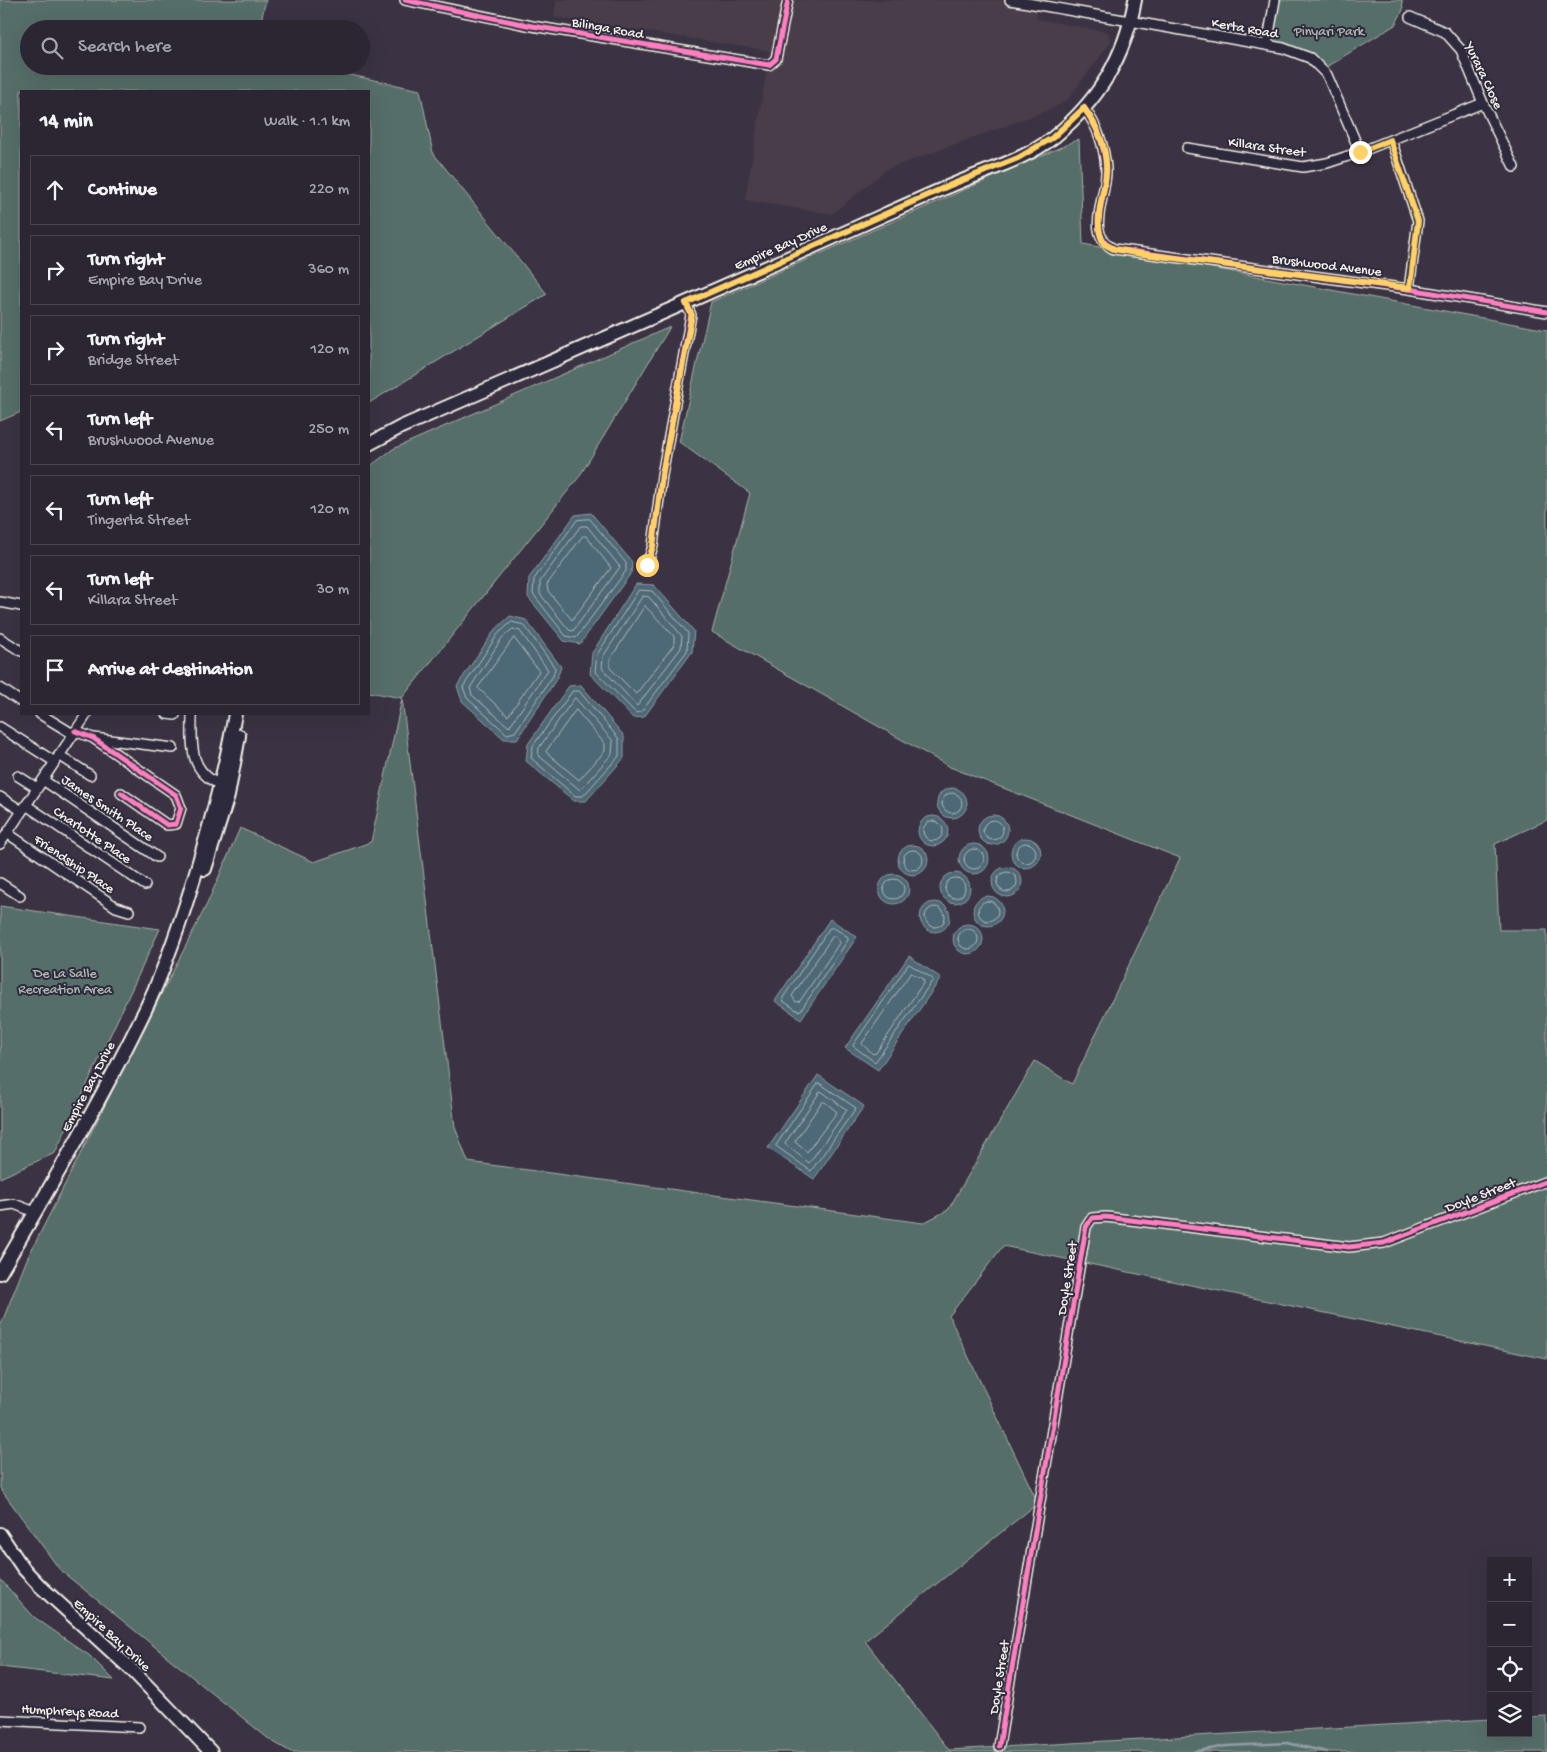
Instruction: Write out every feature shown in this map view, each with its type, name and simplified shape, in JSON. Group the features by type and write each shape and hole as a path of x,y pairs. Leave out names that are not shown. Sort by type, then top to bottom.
{"main road":[{"name":"Empire Bay Drive","path":"370,443 401,426 686,303 948,186 1018,158 1052,138 1084,108 1118,58 1131,22 1135,0"},
{"name":"Empire Bay Drive","path":"0,1273 36,1212 148,1003 187,906 221,785 235,715"},
{"name":"Empire Bay Drive","path":"187,906 193,899 221,820 232,779 242,715"},
{"path":"221,820 220,810 224,792 221,785 229,774 234,752 237,750"},
{"name":"Empire Bay Drive","path":"0,1534 23,1568 40,1586 132,1671 211,1752"}],"street":[{"name":"Bilinga Road","path":"405,0 532,26 769,65 776,59 788,0"},
{"name":"Kerta Road","path":"1010,0 1283,48 1310,58 1327,75 1360,152"},
{"path":"1267,45 1275,0"},
{"name":"Yurara Close","path":"1410,17 1445,32 1461,50 1483,103 1514,166"},
{"name":"Killara Street","path":"1187,148 1303,167 1327,163 1360,152 1483,103"},
{"name":"Brushwood Avenue","path":"1084,108 1097,127 1104,149 1106,171 1098,227 1104,244 1114,249 1410,288 1547,312"},
{"path":"1390,140 1418,221 1410,288"},
{"path":"647,565 653,546 662,475 692,315 686,303"},
{"path":"0,602 20,606"},
{"path":"0,638 20,650"},
{"path":"0,688 20,701"},
{"path":"42,715 74,732 93,738 173,748"},
{"path":"3,838 86,715"},
{"path":"192,715 193,746 197,765 207,778 221,785"},
{"path":"0,727 90,775"},
{"path":"93,738 176,795 181,808 176,824 167,825 121,793"},
{"name":"James Smith Place","path":"18,776 40,784 158,857"},
{"name":"Charlotte Place","path":"0,797 24,808 146,885"},
{"name":"Friendship Place","path":"3,838 121,910 129,911"},
{"path":"0,883 20,896"},
{"name":"Doyle Street","path":"999,1746 1086,1226 1092,1218 1106,1217 1349,1246 1384,1243 1547,1181"},
{"path":"0,1206 19,1205 36,1212"},
{"name":"Humphreys Road","path":"0,1720 139,1727"}],"shaded area":[{"path":"556,0 1039,0 1036,19 1108,32 1111,42 1068,99 1054,108 887,169 832,214 745,200 770,51 554,17"}],"green space":[{"path":"0,0 266,0 261,20 20,20 20,75 351,75 420,90 433,153 547,294 370,402 370,90 20,90 20,412 0,421"},
{"name":"Pinyari Park","path":"1279,0 1402,0 1403,10 1395,25 1326,67 1309,53 1274,42 1273,37"},
{"path":"1079,139 1083,244 1547,330 1547,820 1495,844 1499,930 1547,930 1547,1359 1003,1246 949,1316 1038,1503 865,1641 949,1750 1487,1719 1487,1737 1532,1737 1532,1717 1547,1716 1547,1752 291,1752 270,1740 60,1570 0,1488 0,1327 27,1259 207,904 240,828 314,862 371,842 402,698 455,1127 468,1162 923,1223 948,1210 1035,1061 1072,1084 1180,858 950,767 712,632 750,493 679,442 711,302"},
{"path":"670,327 579,477 402,698 370,692 370,466 393,449"},
{"name":"De La Salle Recreation Area","path":"0,906 160,929 55,1153 0,1178"},
{"path":"0,1579 34,1617 90,1656 114,1680 0,1667"}],"water":[{"path":"591,513 632,562 631,573 580,644 564,641 528,597 529,578 575,515"},
{"path":"636,584 654,585 694,631 692,652 644,717 633,718 590,674 592,653"},
{"path":"510,616 526,620 561,667 557,678 517,739 504,739 462,701 457,686 494,631"},
{"path":"581,685 624,736 624,758 586,801 574,801 526,761 528,744 569,686"},
{"path":"952,788 963,792 967,803 963,814 952,818 941,814 937,803 941,792"},
{"path":"993,815 1004,819 1008,830 1004,841 993,845 982,841 978,830 982,819"},
{"path":"933,816 944,820 948,831 944,842 933,846 922,842 918,831 922,820"},
{"path":"1026,838 1037,842 1041,853 1037,864 1026,868 1015,864 1011,853 1015,842"},
{"path":"974,844 985,848 989,859 985,870 974,874 963,870 959,859 963,848"},
{"path":"913,845 924,849 928,860 924,871 913,875 902,871 898,860 902,849"},
{"path":"1007,867 1018,871 1022,882 1018,893 1007,897 996,893 992,882 996,871"},
{"path":"955,873 966,877 970,888 966,899 955,903 944,899 940,888 944,877"},
{"path":"894,874 905,878 909,889 905,900 894,904 883,900 879,889 883,878"},
{"path":"988,896 999,900 1003,911 999,922 988,926 977,922 973,911 977,900"},
{"path":"935,902 946,906 950,917 946,928 935,932 924,928 920,917 924,906"},
{"path":"830,919 857,937 801,1019 775,1001"},
{"path":"968,924 979,928 983,939 979,950 968,954 957,950 953,939 957,928"},
{"path":"909,956 941,978 878,1070 845,1048"},
{"path":"818,1075 864,1106 814,1179 768,1148"}],"waterway":[{"path":"1193,1752 1226,1746 1287,1743 1327,1752"}],"cycle path":[{"path":"405,0 532,26 769,65 776,59 788,0"},
{"path":"1084,108 1097,129 1105,160 1106,179 1098,224 1100,234 1105,242 1114,249 1409,289 1547,312"},
{"path":"647,565 653,546 662,475 691,315 686,303"},
{"path":"75,731 93,738 176,795 181,808 176,824 167,825 121,793"},
{"path":"999,1746 1086,1227 1092,1218 1106,1217 1349,1247 1384,1243 1547,1181"}],"route":[{"path":"647,565 653,546 662,475 692,315 686,303 948,186 1018,158 1052,138 1084,108 1097,127 1104,149 1106,171 1098,227 1104,244 1114,249 1135,253 1410,288 1418,221 1390,140 1360,152"}]}
